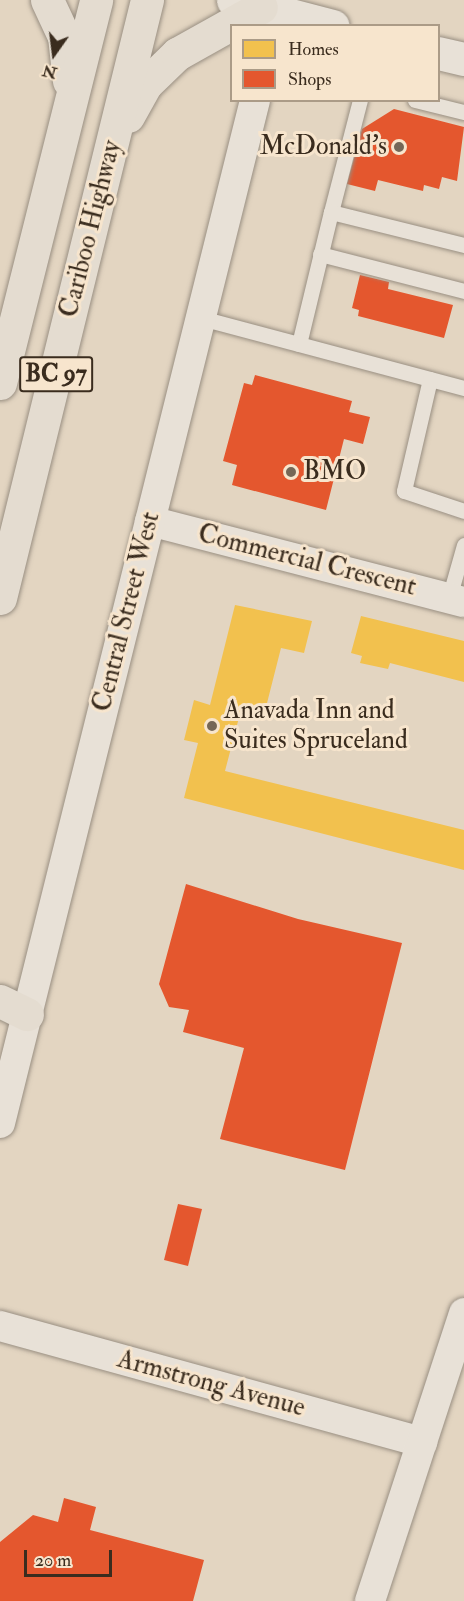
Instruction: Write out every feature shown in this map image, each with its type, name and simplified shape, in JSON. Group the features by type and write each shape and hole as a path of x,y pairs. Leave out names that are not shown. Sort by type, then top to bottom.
{"highway":[{"path":"47,0 64,36 70,104"},
{"name":"Cariboo Highway","path":"0,383 96,0"},
{"name":"Cariboo Highway","path":"0,598 147,0"},
{"path":"111,149 145,85 169,62 219,27 267,9"}],"main road":[{"path":"267,9 325,24"},
{"path":"440,53 464,59"}],"street":[{"name":"Central Street West","path":"0,1123 14,1008 150,521 255,102"},
{"name":"Commercial Crescent","path":"150,521 456,600"},
{"path":"370,1601 464,1313"},
{"name":"Armstrong Avenue","path":"0,1326 422,1442"}],"lane":[{"path":"299,344 359,102"},
{"path":"423,102 464,112"},
{"path":"331,212 464,245"},
{"path":"320,254 464,291"},
{"path":"201,318 464,388"},
{"path":"430,379 404,491 464,511"},
{"path":"456,600 464,544"}],"building: Homes":[{"name":"Anavada Inn and Suites Spruceland","path":"235,605 312,621 304,653 281,648 265,711 242,706 225,771 464,830 464,870 184,798 198,743 184,740 194,700 210,705"},
{"name":"Anavada Inn and Suites Spruceland","path":"361,616 464,641 464,682 390,663 388,669 360,663 362,656 351,653"}],"building: Shops":[{"path":"394,109 464,127 457,181 442,177 439,189 424,185 423,191 378,180 375,191 347,184 362,129"},
{"path":"360,275 389,282 388,289 453,305 444,338 358,316 359,310 352,308"},
{"path":"255,375 352,401 349,412 370,417 363,444 344,439 326,510 232,485 237,465 223,461 244,383 252,385"},
{"path":"186,884 298,919 402,943 345,1170 220,1139 244,1048 183,1032 189,1010 169,1007 159,984"},
{"path":"178,1204 202,1209 188,1266 164,1260"},
{"path":"64,1498 96,1507 90,1530 204,1560 193,1601 0,1601 0,1542 33,1515 58,1522"}],"place":[{"name":"McDonald's","path":"399,147"},
{"name":"BMO","path":"291,472"},
{"name":"Anavada Inn and Suites Spruceland","path":"212,726"}]}
